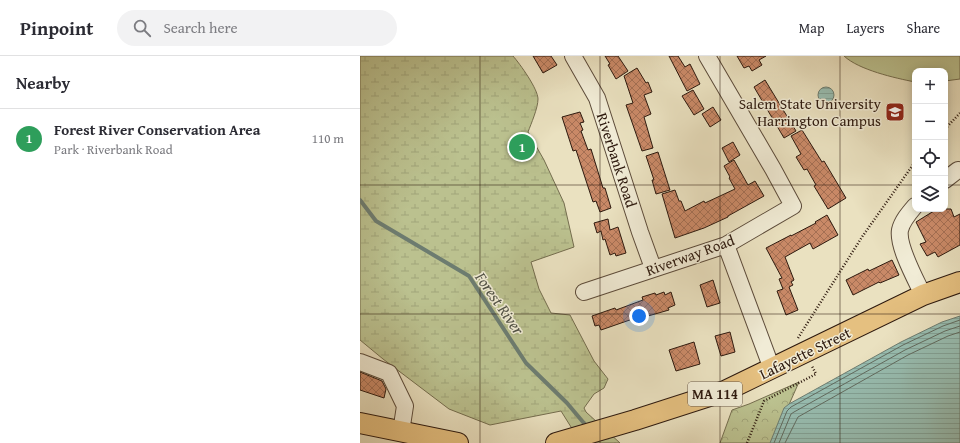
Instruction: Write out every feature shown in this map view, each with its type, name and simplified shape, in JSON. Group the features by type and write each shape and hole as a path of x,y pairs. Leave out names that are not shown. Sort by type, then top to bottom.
{"main road":[{"name":"Lafayette Street","path":"563,441 725,391 772,369 800,347 923,295 960,282"},
{"path":"360,423 458,443"}],"street":[{"name":"Riverbank Road","path":"573,56 597,98 640,232 654,268"},
{"name":"Riverway Road","path":"584,292 726,245 794,206 707,56"},
{"path":"948,178 958,170"},
{"path":"912,209 907,215 900,230 900,243 923,295"},
{"path":"726,245 772,369"},
{"path":"360,362 389,373 405,406 401,432"}],"path":[{"path":"948,126 960,113"},
{"path":"747,443 764,401 816,374 800,347 862,237 912,166"}],"green space":[{"path":"360,56 513,56 524,70 535,89 538,99 536,111 528,132 544,160 564,203 574,247 531,262 539,289 551,313 570,315 594,361 608,379 604,388 594,394 584,408 586,412 620,443 581,443 561,411 490,425 449,409 360,340"},
{"path":"844,56 960,56 960,79 948,81 948,68 912,68 912,81 888,76 851,61"},
{"path":"799,382 772,443 720,443 732,410"}],"water":[{"path":"826,87 833,92 834,95 829,102 826,103 819,98 818,95 823,88"},
{"path":"960,316 960,443 770,443 784,408 789,404 901,342 942,322"}],"building":[{"path":"533,56 551,56 557,65 543,73"},
{"path":"605,56 618,56 628,71 616,79"},
{"path":"669,56 678,56 685,67 690,64 700,84 687,91"},
{"path":"737,56 766,56 759,60 762,65 752,71 749,66 744,68"},
{"path":"637,68 646,83 648,82 652,92 644,95 651,114 644,117 653,148 642,151 626,105 633,103 624,76"},
{"path":"765,80 796,131 784,138 754,87"},
{"path":"693,90 704,109 694,115 682,96"},
{"path":"713,107 721,120 710,127 702,114"},
{"path":"580,112 584,122 580,123 583,130 581,131 588,150 591,149 611,208 600,212 596,201 593,202 576,150 573,151 562,117"},
{"path":"802,130 822,162 824,161 846,198 828,209 814,186 816,185 807,169 804,170 796,157 801,154 791,136"},
{"path":"733,142 740,155 729,162 722,148"},
{"path":"658,152 670,190 656,194 652,180 654,180 646,156"},
{"path":"734,160 748,185 755,181 764,196 728,217 704,228 675,238 662,194 675,190 685,211 704,201 705,203 735,189 724,166"},
{"path":"948,209 951,209 954,217 960,214 960,245 938,257 935,252 927,256 920,244 926,242 916,222 932,212 948,212"},
{"path":"827,215 838,235 813,249 810,243 785,257 794,280 791,282 793,285 789,287 798,310 786,315 777,291 783,289 779,279 782,278 766,248 816,223 815,222"},
{"path":"608,219 610,230 618,227 626,253 616,256 615,253 610,255 605,239 603,240 601,231 597,233 594,223"},
{"path":"892,260 899,275 880,283 879,282 853,295 846,280 868,269 869,271"},
{"path":"713,280 720,303 707,307 700,285"},
{"path":"664,292 665,295 671,292 675,305 668,308 669,310 648,316 647,314 601,330 599,325 595,326 592,316 615,308 616,310 643,300 642,297"},
{"path":"730,332 735,352 721,356 715,336"},
{"path":"694,342 700,364 676,371 669,350"},
{"path":"360,372 382,381 386,389 384,398 360,390"}],"waterway":[{"name":"Forest River","path":"360,200 376,221 469,276 526,363 567,403 588,428"}],"place":[{"name":"Salem State University Harrington Campus","path":"895,112"},
{"name":"Forest River Conservation Area","path":"522,147"}]}
